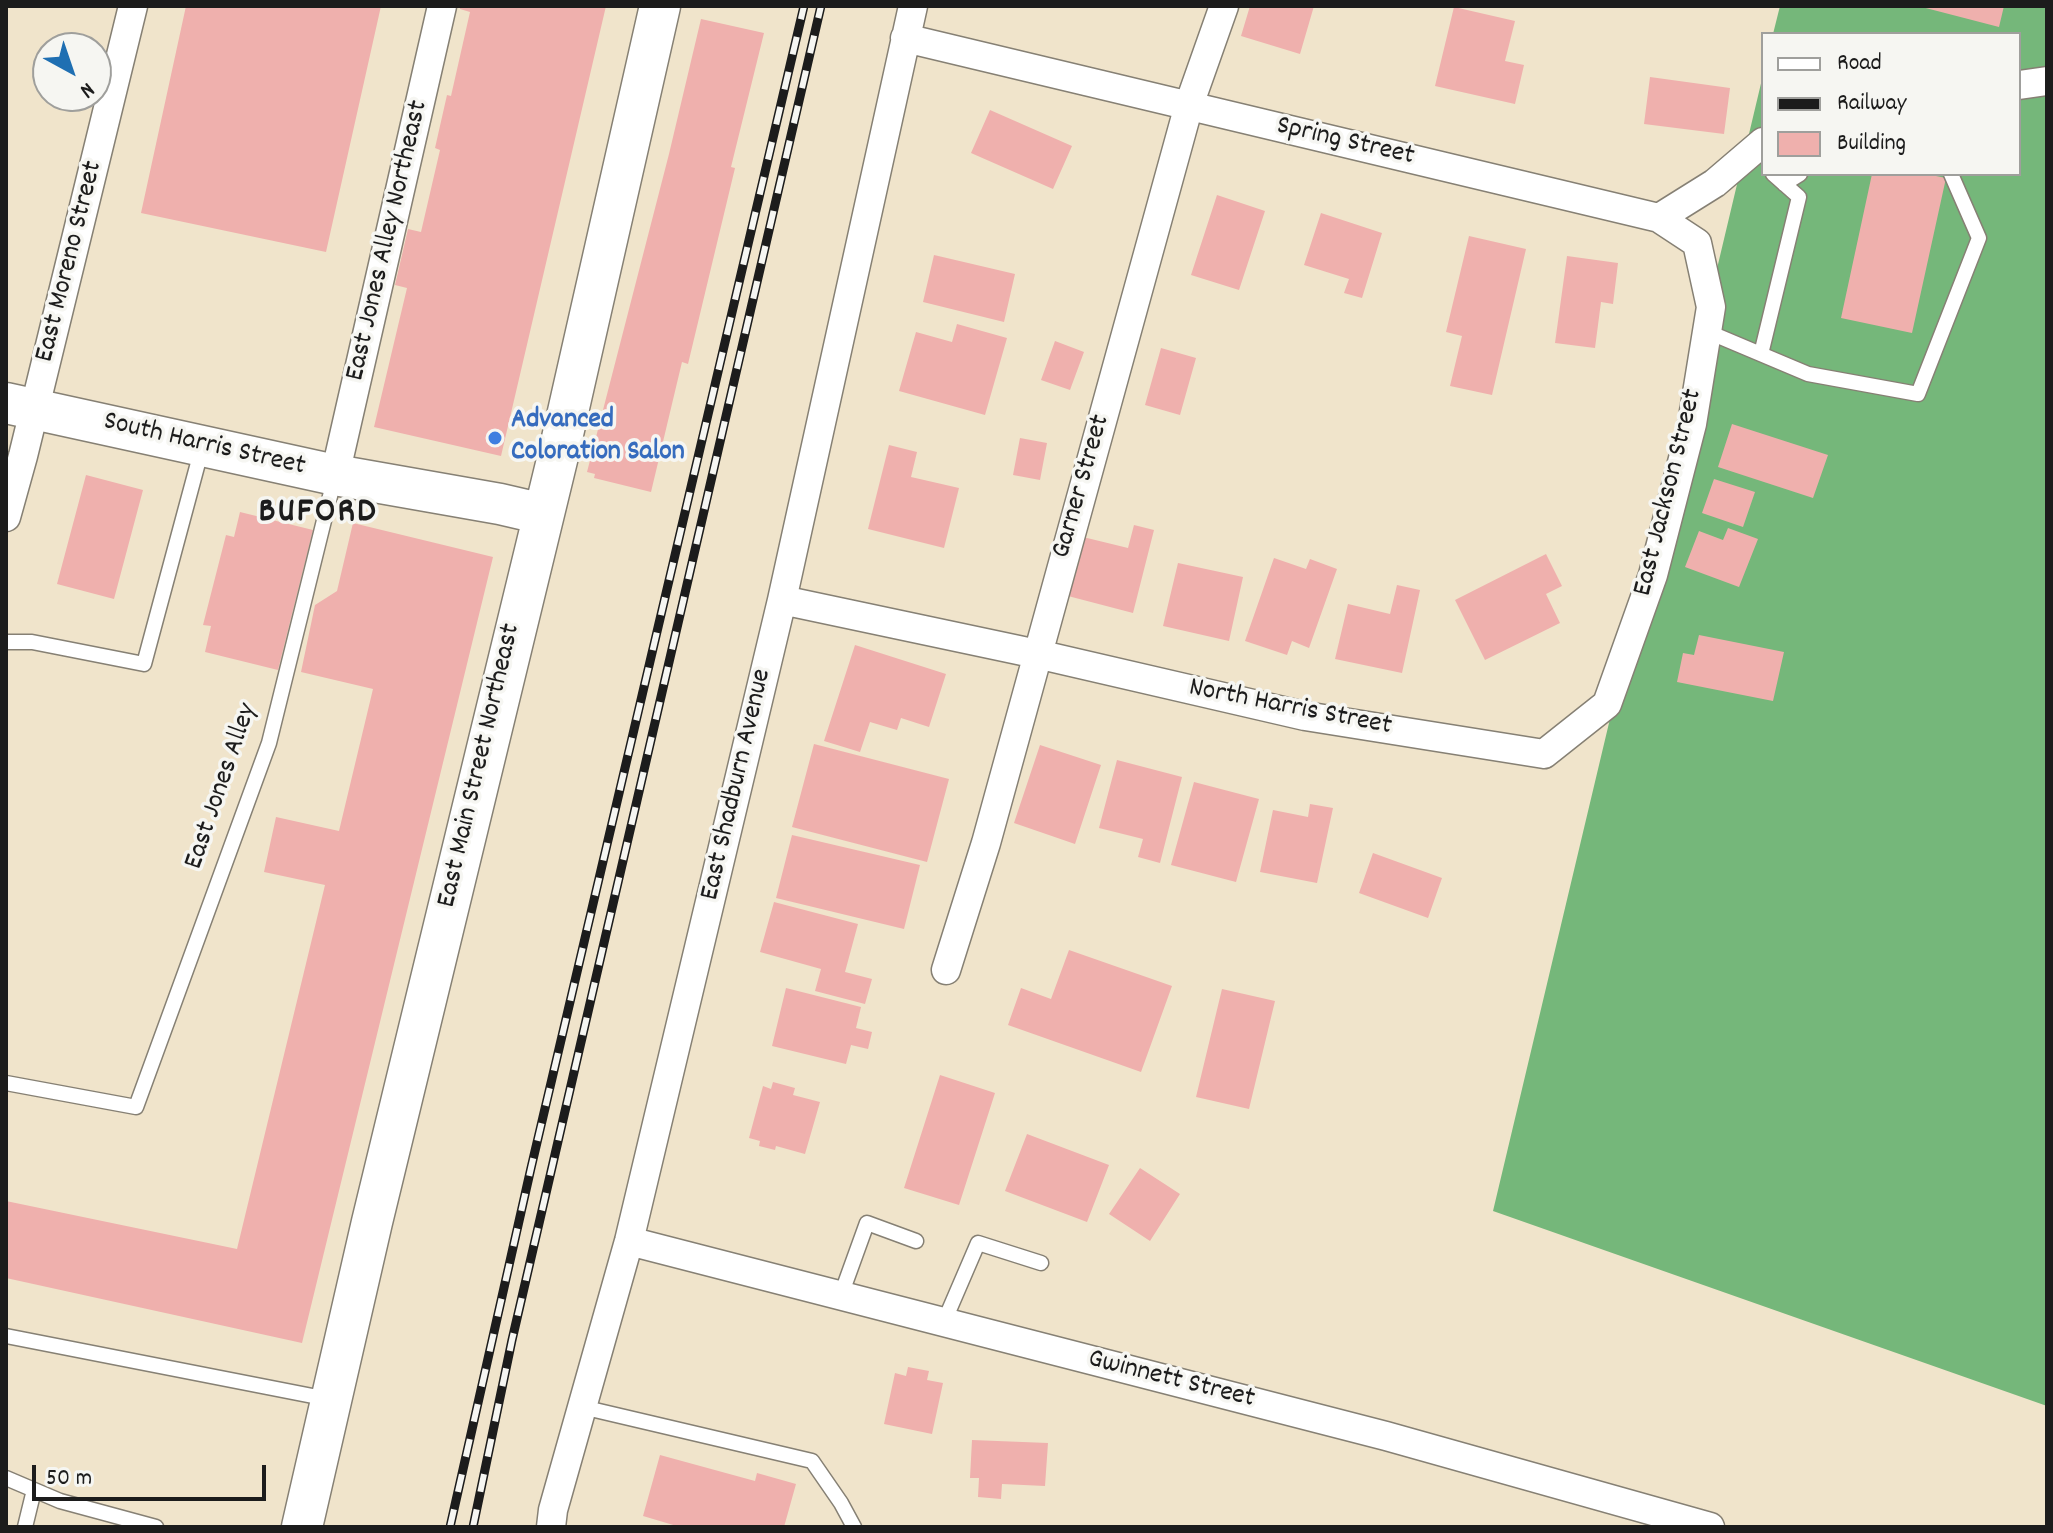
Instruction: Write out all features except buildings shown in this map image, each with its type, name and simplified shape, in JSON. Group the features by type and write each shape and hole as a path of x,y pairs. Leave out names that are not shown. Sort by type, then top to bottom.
{"street":[{"name":"East Moreno Street","path":"6,517 20,407 133,6"},
{"name":"East Jones Alley Northeast","path":"335,475 442,6"},
{"name":"East Main Street Northeast","path":"302,1527 383,1176 543,514 660,6"},
{"name":"East Shadburn Avenue","path":"555,1526 582,1407 629,1241 782,600 913,6"},
{"name":"Garner Street","path":"946,970 982,856 1189,105 1224,6"},
{"name":"Spring Street","path":"905,38 1659,218"},
{"path":"2021,85 2047,81"},
{"path":"1659,218 1758,153"},
{"name":"East Jackson Street","path":"1544,754 1607,704 1653,575 1692,424 1711,307 1697,243 1659,218"},
{"name":"South Harris Street","path":"20,407 335,475 543,514"},
{"name":"North Harris Street","path":"782,600 1037,654 1305,716 1544,754"},
{"name":"Gwinnett Street","path":"629,1241 1386,1436 1710,1527"}],"lane":[{"path":"1706,331 1808,374 1918,394 1979,238 1952,176"},
{"path":"1761,354 1799,197 1778,179"},
{"path":"6,642 32,642 144,664 202,447"},
{"name":"East Jones Alley","path":"6,1083 136,1107 269,743 335,475"},
{"path":"841,1295 867,1223 916,1241"},
{"path":"944,1322 978,1243 1041,1263"},
{"path":"6,1336 332,1399"},
{"path":"582,1407 812,1461 854,1527"},
{"path":"6,1478 60,1501 156,1527"},
{"path":"25,1527 34,1490"}],"green space":[{"path":"1780,6 2047,6 2047,1406 1493,1211 1761,83 1761,176 2021,176 2021,32 1774,32"}],"railway":[{"path":"450,1527 531,1168 804,6"},
{"path":"473,1527 512,1340 821,6"}],"place":[{"name":"Advanced Coloration Salon","path":"495,438"}],"district":[{"name":"BUFORD","path":"318,515"}]}
